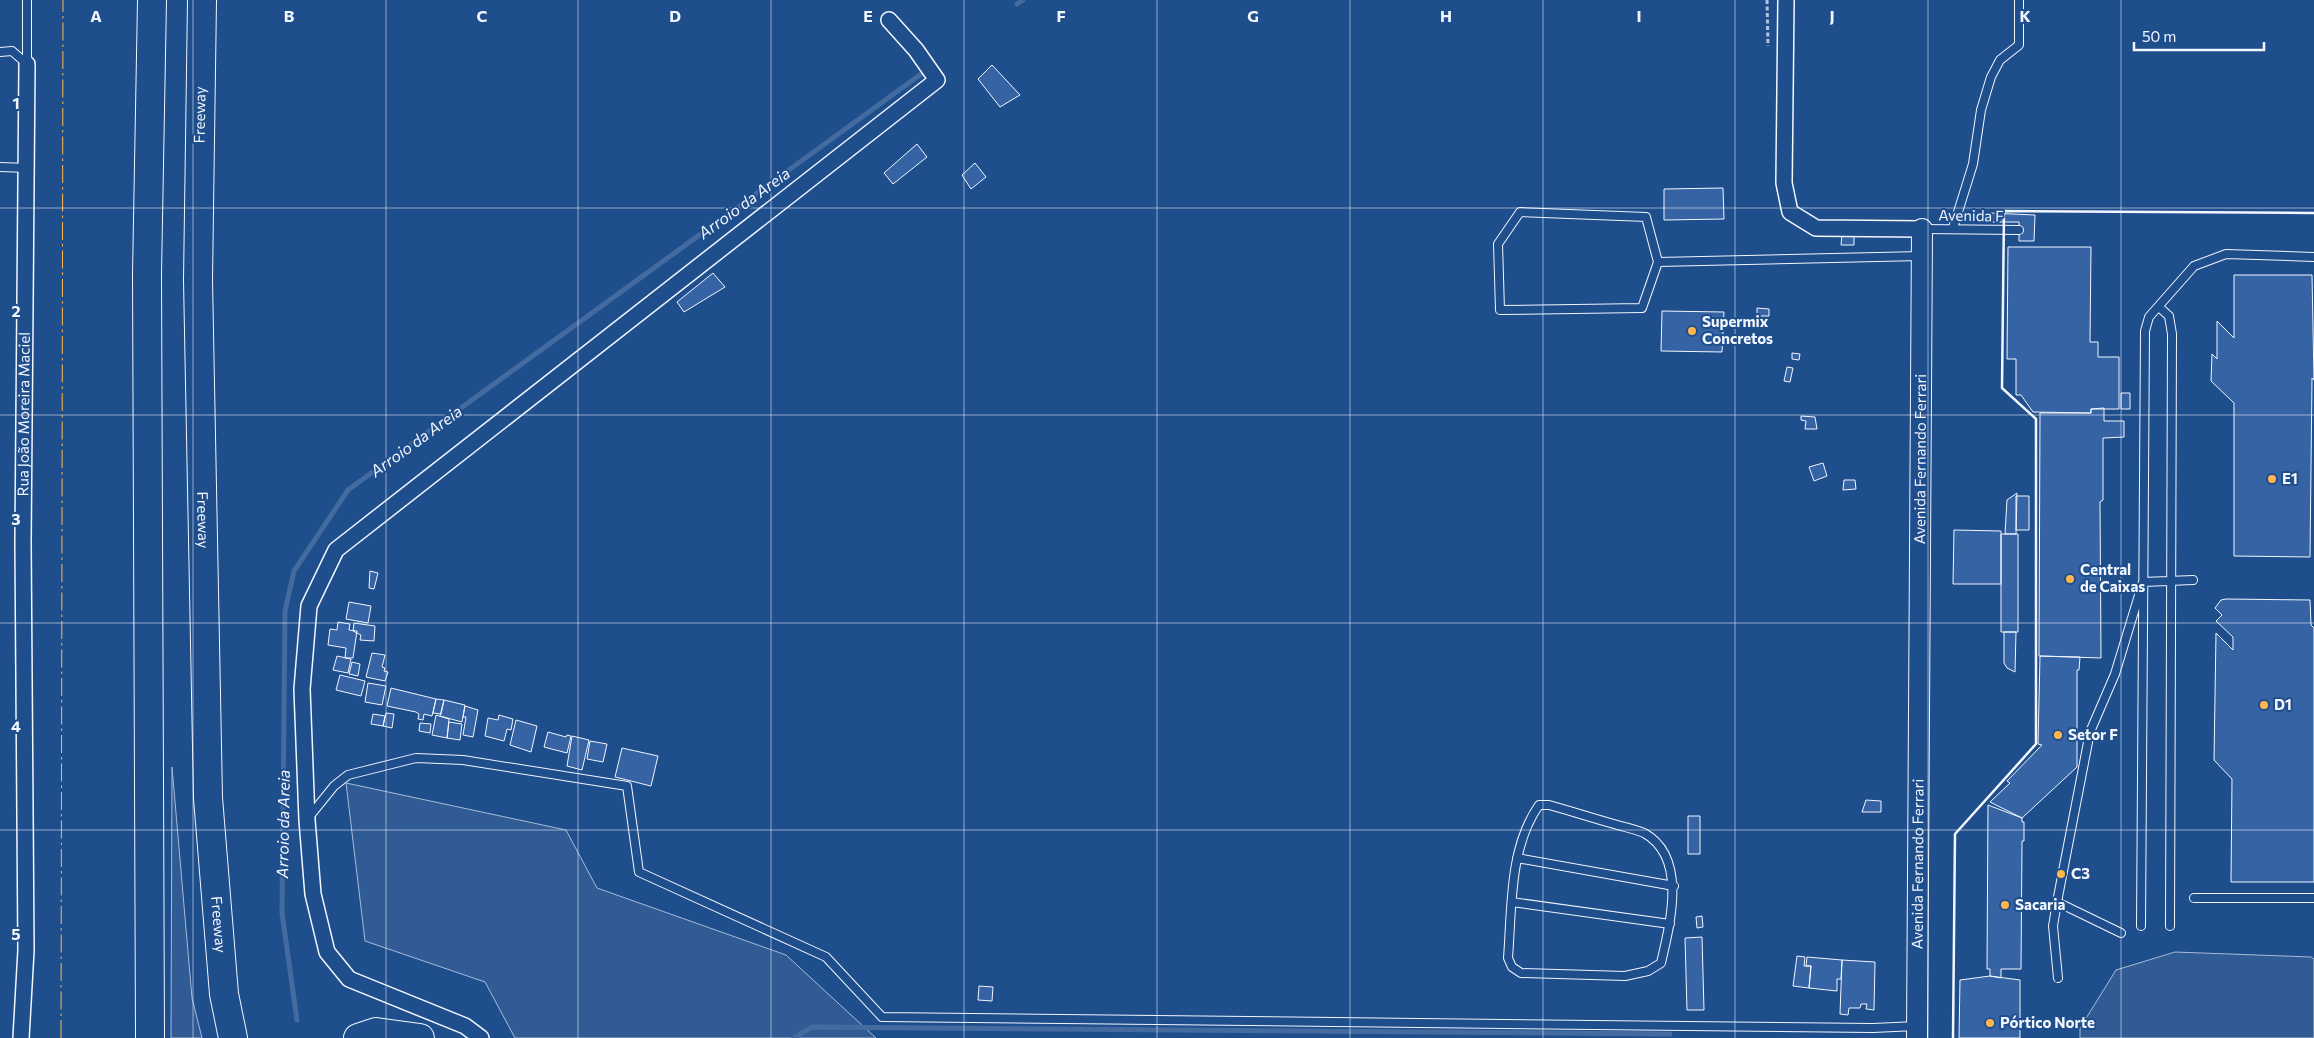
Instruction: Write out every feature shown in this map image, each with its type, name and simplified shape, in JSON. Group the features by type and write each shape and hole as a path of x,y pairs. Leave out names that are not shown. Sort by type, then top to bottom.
{"highway":[{"path":"150,1038 147,274 152,0"},
{"name":"Freeway","path":"202,0 198,280 208,798 224,994 233,1038"},
{"path":"358,1038 376,1032 420,1038"}],"street":[{"path":"1786,0 1784,182 1790,212 1816,228 1922,229"},
{"path":"481,1038 465,1026 349,979 327,952 313,894 307,820 302,688 309,606 336,550 937,80 916,50 889,20"},
{"name":"Rua João Moreira Maciel","path":"21,1038 26,950 23,532 28,168 27,64"},
{"name":"Avenida Fernando Ferrari","path":"1917,1032 1922,229"}],"lane":[{"name":"Rua João Moreira Maciel","path":"27,0 27,64"},
{"path":"1953,228 1973,164 1981,110 1991,77 2000,60 2019,45 2019,0"},
{"path":"0,52 12,51 27,64"},
{"path":"0,167 28,168"},
{"path":"1520,212 1646,217 1658,262 1642,308 1500,310 1498,244 1520,212"},
{"name":"Avenida F","path":"1922,229 2019,230"},
{"path":"2141,926 2145,331 2149,317 2194,266 2226,254 2314,257"},
{"path":"1658,262 1922,256"},
{"path":"2159,307 2169,316 2172,334 2170,926"},
{"path":"2143,582 2193,580"},
{"path":"2058,978 2053,926 2090,732 2115,674 2143,582"},
{"path":"307,820 334,786 348,775 416,758 463,760 627,786 639,872 826,958 882,1017 1854,1028 1917,1032"},
{"path":"1539,805 1549,805 1643,833 1658,844 1668,864 1674,886 1670,924 1662,963 1648,971 1625,976 1520,973 1512,967 1508,958 1517,858 1531,816 1539,805"},
{"path":"1517,858 1674,886"},
{"path":"2194,898 2314,898"},
{"path":"1512,902 1670,924"},
{"path":"2057,902 2121,933"}],"shaded area":[{"path":"172,767 192,998 202,1038 171,1038"},
{"path":"346,783 566,830 597,888 786,955 876,1038 515,1038 485,982 365,941"},
{"path":"2175,952 2311,957 2314,959 2314,1038 2080,1038 2080,1028 2116,970"}],"building":[{"path":"992,65 1020,95 1000,107 978,79"},
{"path":"917,144 927,157 893,184 884,173"},
{"path":"975,163 986,177 971,189 962,175"},
{"path":"1723,188 1724,219 1664,220 1664,189"},
{"path":"1990,213 2035,215 2034,241 2019,241 2019,222 1989,222"},
{"path":"1842,234 1854,234 1854,245 1841,245"},
{"path":"2008,247 2091,247 2090,342 2098,342 2098,357 2119,357 2119,409 2091,409 2091,413 2033,412 2021,395 2016,395 2016,359 2007,359"},
{"path":"713,273 725,287 684,312 677,302"},
{"name":"E1","path":"2234,275 2312,275 2314,380 2312,378 2310,557 2234,556 2234,403 2211,381 2212,354 2217,359 2217,321 2234,338"},
{"path":"1757,308 1769,309 1769,316 1757,316"},
{"name":"Supermix Concretos","path":"1662,311 1724,312 1722,352 1661,351"},
{"path":"1792,353 1800,354 1799,360 1792,359"},
{"path":"1787,367 1793,368 1790,382 1784,381"},
{"path":"2121,393 2130,393 2130,409 2121,409"},
{"name":"Central de Caixas","path":"2104,408 2104,421 2124,421 2124,437 2103,438 2103,500 2100,502 2101,658 2039,656 2040,413 2091,413 2091,409"},
{"path":"1801,416 1815,417 1817,429 1805,429 1806,421 1801,420"},
{"path":"1823,463 1827,476 1814,481 1809,467"},
{"path":"1844,480 1855,480 1856,489 1843,490"},
{"path":"2017,493 2016,534 2005,534 2007,500"},
{"path":"2016,496 2029,496 2029,530 2016,530"},
{"path":"1954,530 2001,531 2001,584 1953,584"},
{"path":"2001,534 2018,534 2018,632 2001,632"},
{"path":"370,571 378,573 374,589 369,588"},
{"name":"D1","path":"2221,600 2310,600 2311,625 2314,628 2314,882 2231,882 2232,779 2214,760 2216,633 2233,650 2233,637 2216,621 2222,615 2215,608"},
{"path":"349,602 371,606 368,623 346,619"},
{"path":"338,622 350,624 349,630 357,631 353,658 345,658 346,648 328,645 330,629 337,630"},
{"path":"354,623 375,626 374,641 360,640 361,635 353,631"},
{"path":"2004,632 2016,632 2015,672 2007,668 2004,663"},
{"path":"372,653 385,655 382,667 385,668 384,671 388,672 385,681 366,677"},
{"path":"337,656 351,659 348,673 333,670"},
{"name":"Setor F","path":"2040,656 2080,657 2079,670 2077,670 2077,767 2022,818 1990,802 2010,783 2007,781 2042,745 2038,744"},
{"path":"352,662 360,664 358,676 349,674"},
{"path":"340,675 365,681 361,696 336,690"},
{"path":"368,683 386,686 382,705 365,702"},
{"path":"391,688 436,699 432,716 424,714 423,720 418,719 419,714 416,712 387,706"},
{"path":"436,699 444,700 441,714 433,713"},
{"path":"444,700 465,705 462,722 440,716"},
{"path":"465,706 478,710 473,737 463,735 466,717 463,717"},
{"path":"386,713 394,714 392,728 383,726"},
{"path":"373,714 385,716 383,726 371,724"},
{"path":"436,715 449,719 447,738 432,735"},
{"path":"499,715 513,719 511,730 507,729 504,741 485,736 488,718 498,720"},
{"path":"516,720 537,726 531,752 510,745"},
{"path":"449,722 462,724 460,740 447,738"},
{"path":"420,723 431,724 430,733 419,731"},
{"path":"548,732 566,737 567,735 571,736 567,753 544,747"},
{"path":"572,736 589,740 582,770 567,766"},
{"path":"590,741 607,744 603,762 587,759"},
{"path":"622,748 658,756 651,786 615,777"},
{"path":"1866,800 1881,801 1881,812 1862,812"},
{"name":"Sacaria","path":"1988,805 2022,818 2022,822 2024,822 2024,841 2022,841 2021,969 2001,969 2001,978 1990,976 1990,969 1987,969"},
{"path":"1688,816 1700,816 1700,854 1688,854"},
{"path":"1702,916 1703,927 1697,928 1696,917"},
{"path":"1702,937 1704,1010 1687,1010 1685,938"},
{"path":"1797,956 1805,957 1804,966 1811,966 1809,988 1793,986"},
{"path":"1807,957 1842,960 1841,979 1837,979 1837,991 1809,988 1811,966 1806,966"},
{"path":"1842,960 1875,962 1874,1010 1866,1009 1867,1004 1861,1004 1860,1008 1849,1008 1848,1015 1840,1014"},
{"name":"Pórtico Norte","path":"1990,976 2020,980 2020,1038 1959,1038 1960,980"},
{"path":"979,986 993,987 992,1001 978,1000"}],"waterway":[{"name":"Arroio da Areia","path":"1017,4 1023,0"},
{"name":"Arroio da Areia","path":"297,1020 282,913 285,611 294,571 348,490 928,69"},
{"path":"794,1038 812,1027 1670,1034"}],"wall":[{"path":"1953,1038 1955,834 2036,744 2036,419 2002,388 2004,211 2314,213"}],"power":[{"path":"61,1038 63,0"}],"place":[{"name":"Supermix Concretos","path":"1692,331"},
{"name":"E1","path":"2272,479"},
{"name":"Central de Caixas","path":"2070,579"},
{"name":"D1","path":"2264,705"},
{"name":"Setor F","path":"2058,735"},
{"name":"C3","path":"2061,874"},
{"name":"Sacaria","path":"2005,905"},
{"name":"Pórtico Norte","path":"1990,1023"}]}
